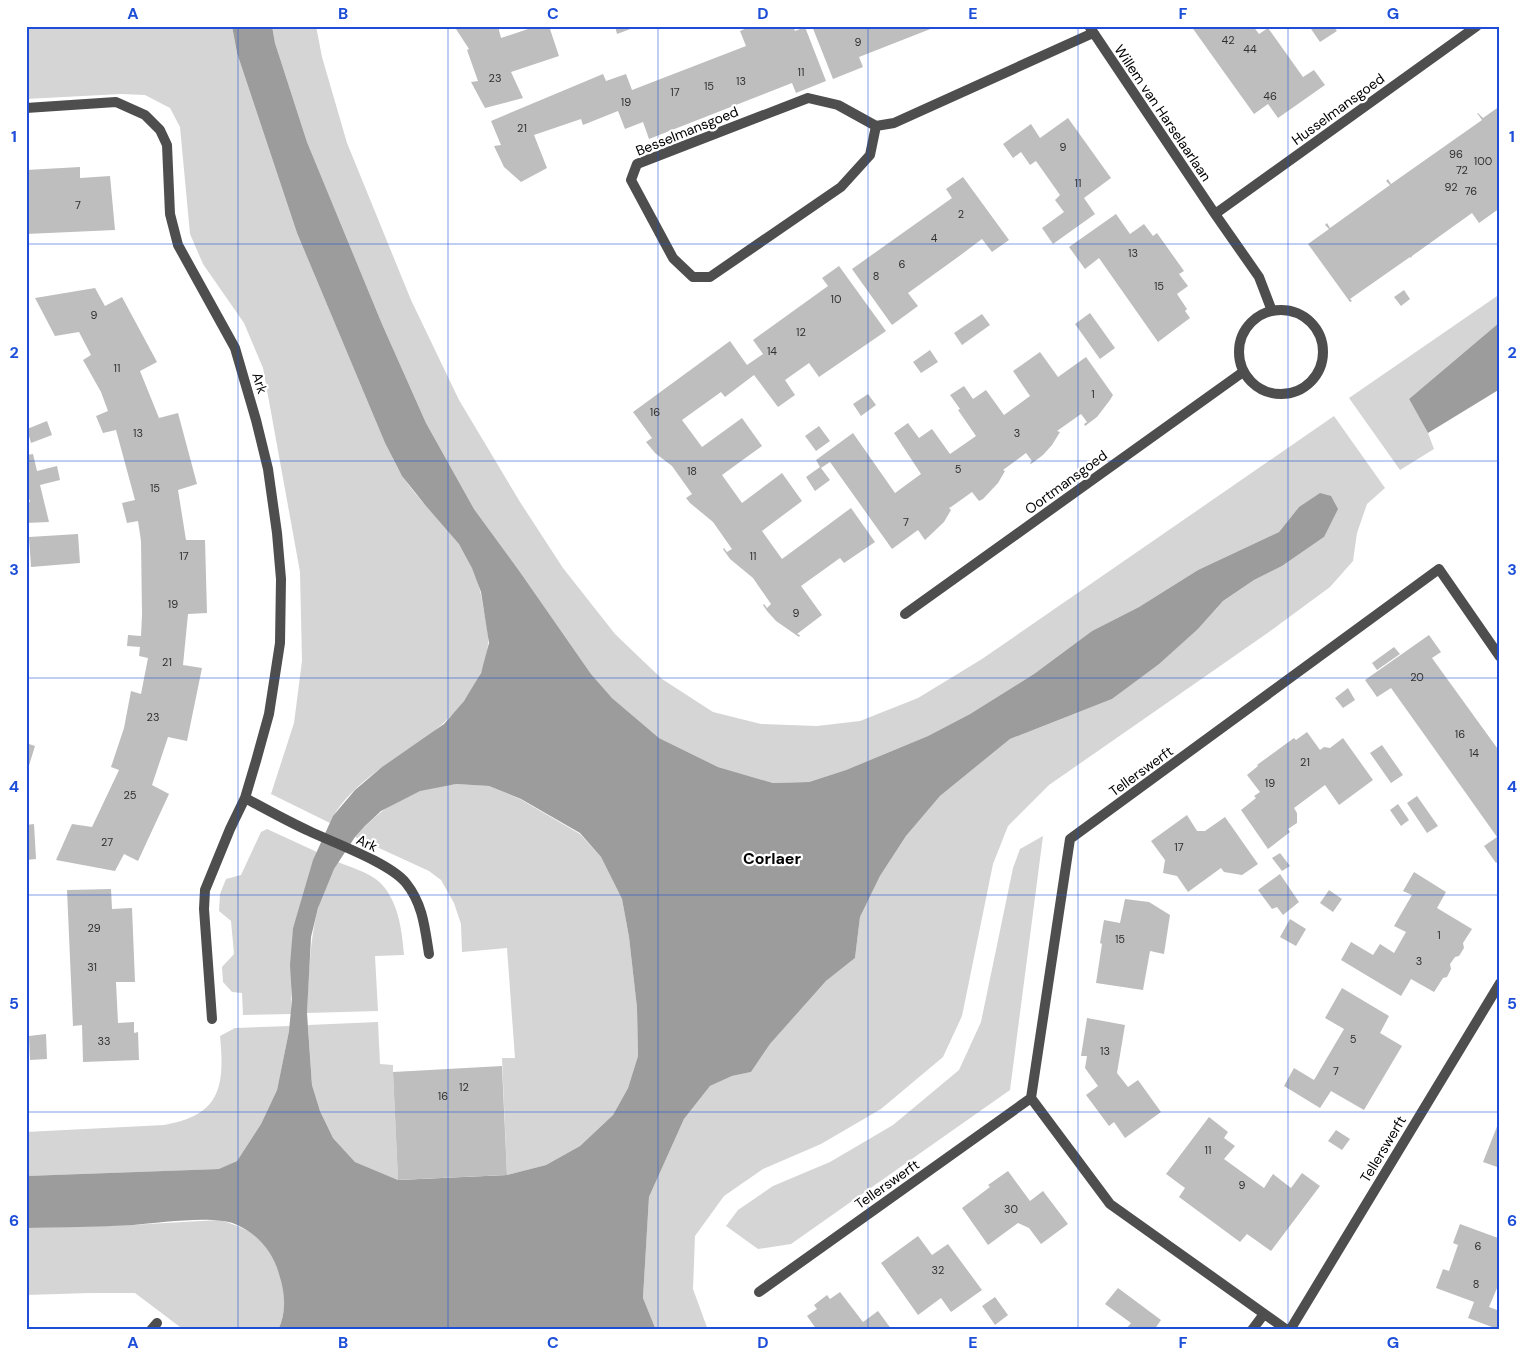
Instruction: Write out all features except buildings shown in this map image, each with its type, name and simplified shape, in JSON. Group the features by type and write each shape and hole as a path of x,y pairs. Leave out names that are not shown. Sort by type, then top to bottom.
{"street":[{"name":"Husselmansgoed","path":"1215,214 1477,26"},
{"name":"Willem van Harselaarlaan","path":"1091,29 1215,214"},
{"path":"876,126 894,123 1091,29"},
{"name":"Besselmansgoed","path":"808,98 838,105 876,126 870,155 841,187 710,277 693,277 673,258 631,180 637,164 808,98"},
{"name":"Ark","path":"26,108 116,102 145,115 160,130 167,145 170,214 178,245 235,348 268,469 281,579 280,643 269,714 245,798 205,890 204,909 212,1019"},
{"path":"1215,214 1259,277 1272,311"},
{"path":"1272,311 1289,311 1304,318 1316,330 1322,345 1322,362 1315,377 1302,389 1286,394 1269,392 1254,385 1243,372 1239,357 1240,342 1247,328 1258,317 1272,311"},
{"name":"Oortmansgoed","path":"905,614 1243,372"},
{"name":"Tellerswerft","path":"1500,657 1439,570 1070,840 1031,1098 1110,1204 1288,1330 1500,983"},
{"name":"Ark","path":"245,798 308,831 395,872 406,883 419,903 429,954"},
{"name":"Tellerswerft","path":"759,1292 1031,1098"},
{"path":"1252,1330 1264,1314"}],"shaded area":[{"path":"26,26 232,26 237,53 297,233 385,443 403,477 459,543 475,573 487,625 488,644 486,658 475,685 447,720 425,738 372,775 347,797 330,823 271,794 294,723 302,661 300,572 263,368 244,323 203,264 190,234 180,127 170,108 145,95 121,94 26,99"},
{"path":"232,26 272,26 275,43 307,142 382,324 426,423 474,509 591,674 612,698 659,738 718,767 773,783 809,782 846,770 928,736 970,714 1034,674 1092,631 1139,607 1198,570 1279,532 1299,507 1320,493 1331,496 1338,509 1324,537 1282,566 1254,580 1223,601 1198,629 1159,664 1112,699 1010,739 940,796 906,836 880,876 860,917 855,958 826,981 770,1044 751,1072 732,1076 710,1086 684,1119 649,1197 643,1298 656,1330 278,1330 283,1316 284,1302 283,1288 273,1258 257,1238 235,1224 213,1220 186,1220 120,1226 26,1228 26,1176 219,1169 237,1161 261,1124 277,1090 289,1031 292,999 290,965 293,928 313,860 333,816 355,790 382,767 444,724 464,701 481,673 489,643 481,592 472,568 459,544 402,476 385,443 297,233 237,53","holes":["456,784 489,786 521,799 580,833 601,857 622,899 629,937 637,1008 638,1056 628,1088 613,1115 580,1146 546,1165 507,1175 398,1180 355,1162 333,1138 320,1111 312,1085 307,1013 311,937 318,908 334,869 355,837 381,811 420,791"]},
{"path":"272,26 316,26 322,57 347,143 411,300 459,400 520,502 563,568 615,634 662,679 713,712 761,724 817,726 860,721 918,698 982,659 1334,416 1385,488 1367,504 1357,533 1353,561 1330,587 1269,632 1049,785 1008,826 993,864 962,1016 943,1057 881,1109 821,1144 763,1169 724,1196 695,1236 693,1289 708,1330 656,1330 643,1298 649,1197 684,1119 710,1086 732,1076 751,1072 770,1044 826,981 855,958 860,917 880,876 906,836 940,796 1010,739 1112,699 1159,663 1198,629 1223,601 1254,580 1282,566 1324,537 1299,507 1279,532 1198,570 1139,607 1092,631 1034,674 970,714 928,736 846,770 809,782 773,783 718,767 659,738 612,698 591,674 474,509 426,423 382,324 307,142 275,43"},
{"path":"1500,294 1500,322 1409,399 1428,433 1434,449 1400,470 1349,398"},
{"path":"1500,322 1500,389 1428,433 1409,399"},
{"path":"456,784 489,786 520,799 580,834 601,857 622,899 629,937 637,1008 638,1056 628,1088 613,1115 580,1146 546,1165 507,1175 502,1058 515,1058 507,948 462,952 461,924 454,903 441,880 429,871 355,837 377,815 411,793"},
{"path":"267,829 317,852 293,928 291,1014 243,1015 242,993 232,992 223,982 222,967 234,954 231,921 219,911 220,894 226,879 241,875 261,832"},
{"path":"1043,836 1010,1090 791,1244 758,1249 726,1226 738,1210 773,1186 830,1162 893,1125 959,1070 981,1022 1013,868 1020,849"},
{"path":"338,862 377,880 390,895 398,914 404,955 375,956 378,1011 307,1013 310,954 316,916 328,879"},
{"path":"378,1022 380,1064 393,1065 398,1180 355,1162 333,1138 320,1111 312,1085 308,1025"},
{"path":"290,1026 277,1090 261,1124 237,1161 220,1169 26,1176 26,1132 164,1125 183,1120 197,1114 208,1106 215,1096 221,1070 220,1036 235,1028"},
{"path":"219,1220 241,1227 256,1236 274,1259 279,1270 284,1295 282,1319 278,1330 184,1330 135,1293 26,1295 26,1228"}],"district":[{"name":"Corlaer","path":"772,858"}]}
